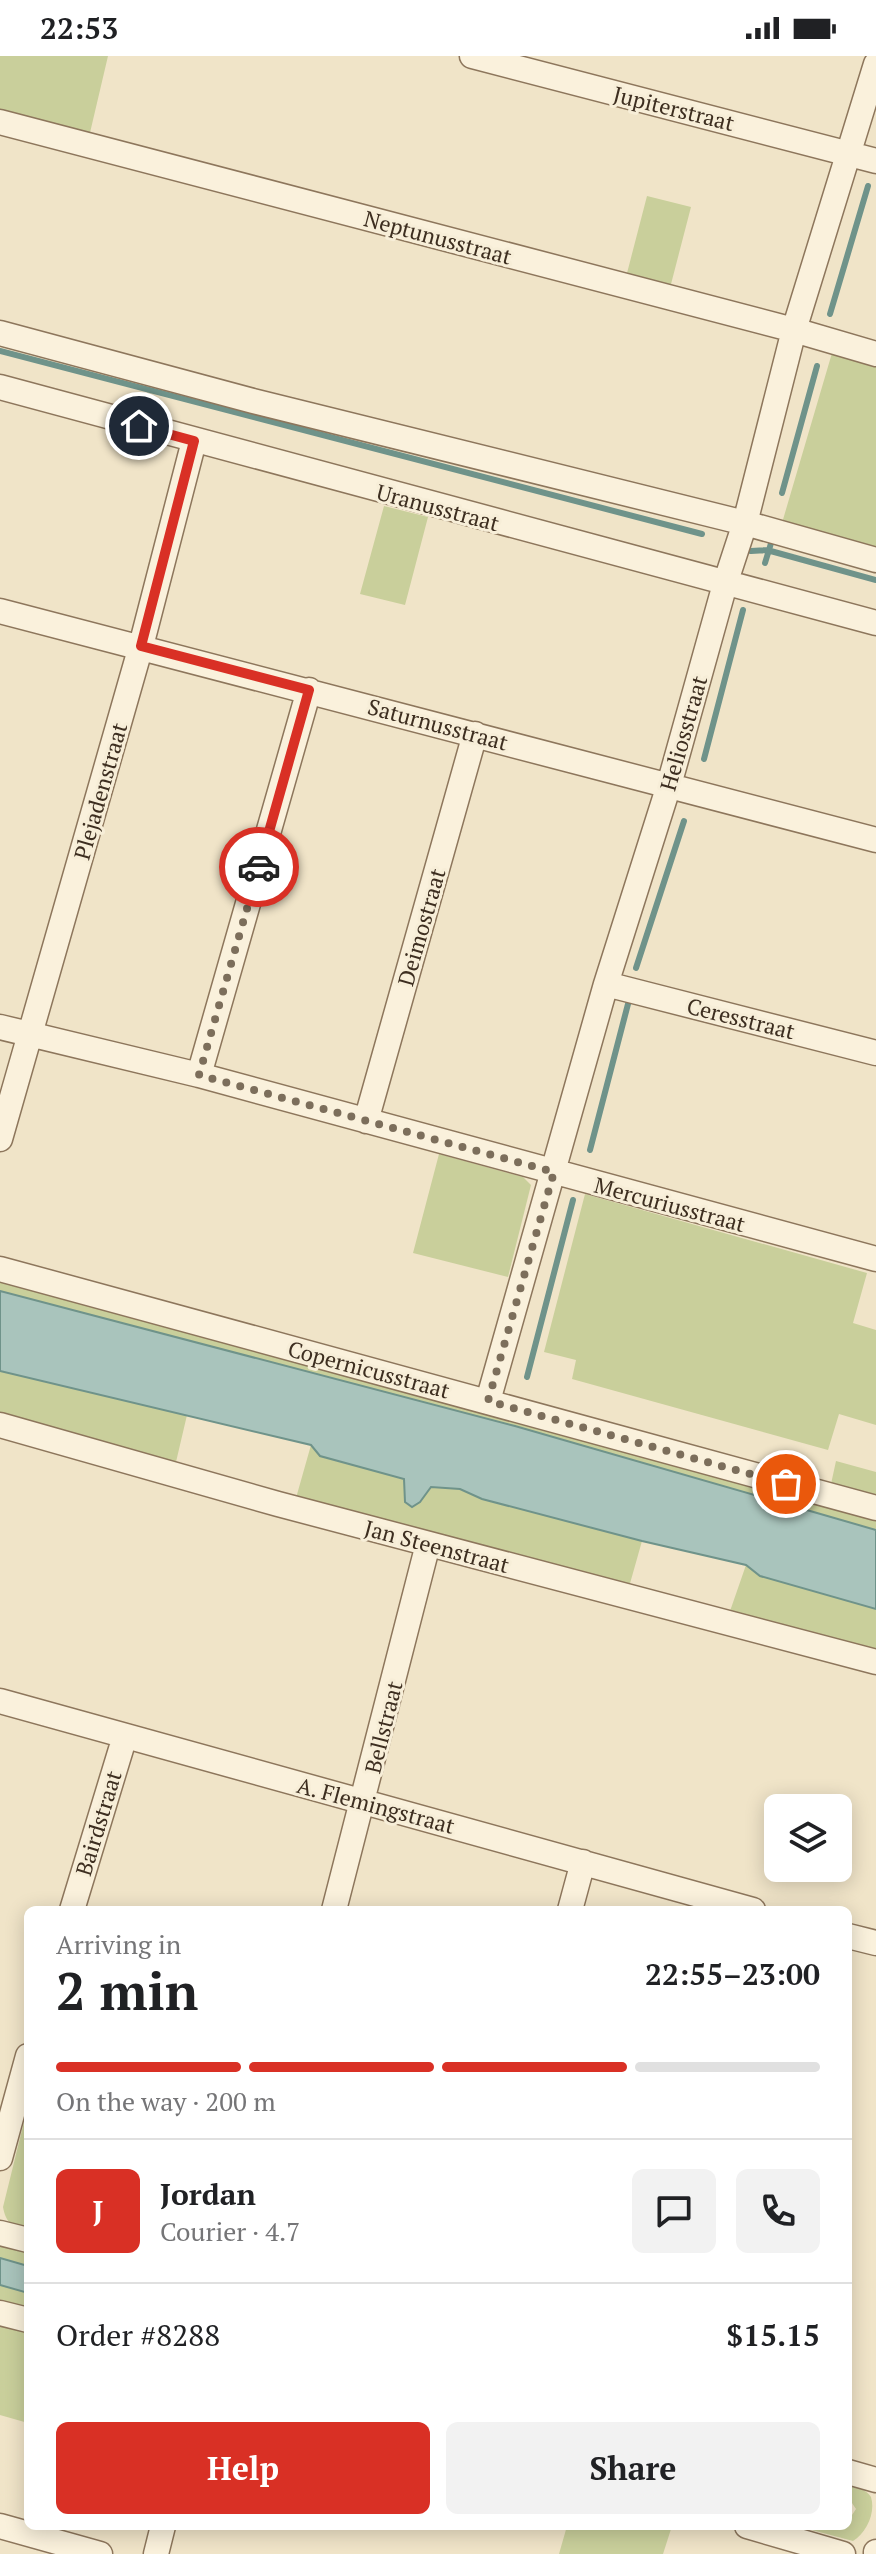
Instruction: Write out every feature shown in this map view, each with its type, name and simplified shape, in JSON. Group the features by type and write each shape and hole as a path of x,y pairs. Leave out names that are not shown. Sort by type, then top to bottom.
{"street":[{"name":"Jupiterstraat","path":"472,56 876,161"},
{"name":"Heliosstraat","path":"488,1401 606,984 669,785 745,523 794,330 876,64"},
{"name":"Neptunusstraat","path":"0,122 876,354"},
{"path":"0,333 253,401 745,523 876,560"},
{"name":"Uranusstraat","path":"0,387 876,623"},
{"name":"Plejadenstraat","path":"0,1139 141,646 194,441"},
{"name":"Saturnusstraat","path":"0,611 876,840"},
{"path":"199,1075 309,690"},
{"name":"Deimostraat","path":"366,1121 475,734"},
{"name":"Ceresstraat","path":"606,984 876,1053"},
{"name":"Mercuriusstraat","path":"0,1027 199,1075 876,1259"},
{"name":"Copernicusstraat","path":"0,1269 876,1508"},
{"name":"Jan Steenstraat","path":"0,1425 278,1504 876,1662"},
{"name":"Bellstraat","path":"335,1906 428,1544"},
{"name":"A. Flemingstraat","path":"0,1701 739,1906"},
{"name":"Bairdstraat","path":"73,1906 125,1736"},
{"path":"571,1906 583,1862"},
{"path":"852,1937 876,1943"},
{"path":"0,2158 24,2071"},
{"path":"0,2233 24,2239"},
{"path":"0,2313 24,2319"},
{"path":"852,2473 876,2480"},
{"path":"0,2526 100,2554"},
{"path":"156,2554 162,2530"},
{"path":"761,2530 843,2554"}],"green space":[{"path":"0,56 108,56 89,137 0,114"},
{"path":"647,196 691,207 670,288 626,277"},
{"path":"832,353 876,365 876,550 782,523"},
{"path":"384,506 428,517 405,605 360,594"},
{"path":"439,1154 523,1177 531,1185 508,1277 413,1253"},
{"path":"585,1194 867,1273 853,1323 876,1330 876,1425 839,1414 828,1450 572,1379 576,1360 544,1352"},
{"path":"0,1275 876,1516 876,1530 515,1426 0,1291"},
{"path":"0,1371 187,1415 176,1462 0,1415"},
{"path":"311,1445 320,1456 404,1479 405,1502 420,1502 431,1487 460,1489 482,1499 642,1541 629,1587 296,1498"},
{"path":"836,1461 876,1472 876,1497 831,1484"},
{"path":"746,1565 760,1576 876,1609 876,1654 729,1614"},
{"path":"24,2122 24,2230 11,2224 3,2207"},
{"path":"0,2245 24,2252 24,2265 0,2258"},
{"path":"0,2285 24,2292 24,2308 0,2302"},
{"path":"0,2326 24,2332 24,2422 0,2415"},
{"path":"852,2486 866,2492 872,2503 866,2528 853,2541 812,2530 852,2530 852,2515 856,2509 852,2503"},
{"path":"566,2530 671,2530 663,2554 559,2554"}],"water":[{"path":"0,1291 515,1426 876,1530 876,1609 760,1576 746,1565 482,1499 460,1489 431,1487 412,1507 405,1502 404,1479 320,1456 311,1445 0,1371"},
{"path":"0,2258 24,2265 24,2292 0,2285"}],"waterway":[{"path":"830,314 868,186"},
{"path":"0,351 702,534"},
{"path":"782,493 817,366"},
{"path":"765,563 772,540"},
{"path":"751,551 767,550 876,580"},
{"path":"704,759 743,610"},
{"path":"636,968 684,821"},
{"path":"590,1150 628,1004"},
{"path":"527,1377 573,1200"}],"way so far":[{"path":"259,867 199,1075 554,1172 488,1401 786,1484"}],"route":[{"path":"139,426 194,441 141,646 309,690 259,867"}]}
